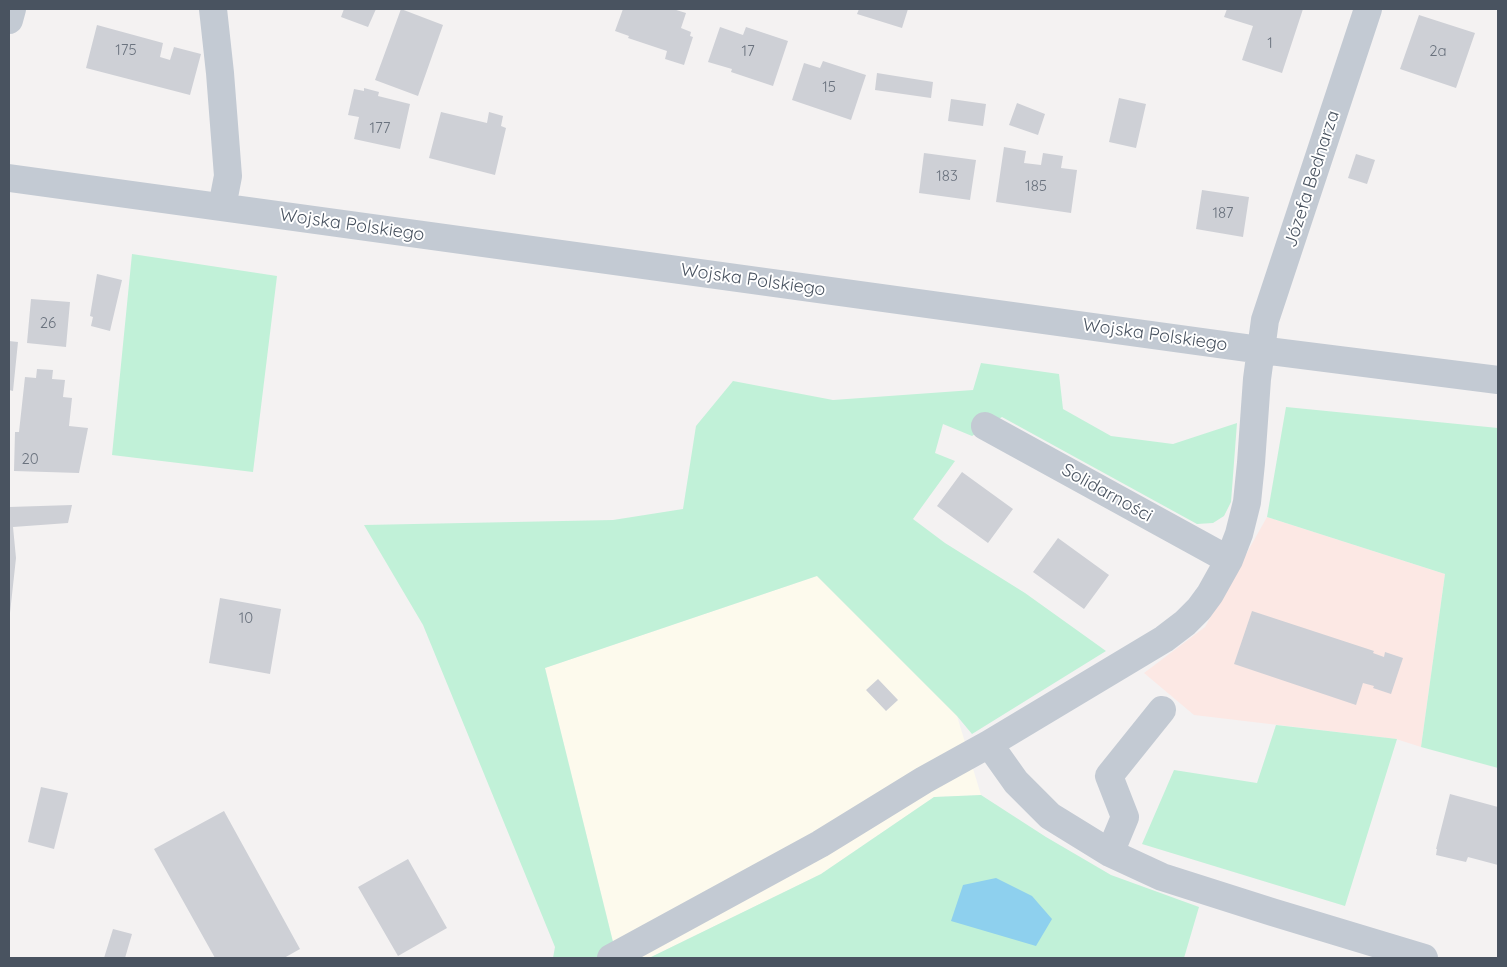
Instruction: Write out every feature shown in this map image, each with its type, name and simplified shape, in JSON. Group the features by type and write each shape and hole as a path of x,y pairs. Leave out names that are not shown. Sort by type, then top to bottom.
{"street":[{"path":"9,20 12,9"},
{"path":"213,9 228,176 222,207"},
{"name":"Józefa Bednarza","path":"611,958 820,844 924,780 989,744 1164,639 1185,623 1199,609 1210,594 1229,560 1239,534 1252,463 1257,379 1265,320 1368,9"},
{"name":"Wojska Polskiego","path":"9,178 1260,350 1498,380"},
{"name":"Solidarności","path":"985,426 1229,560"},
{"path":"1110,853 1125,817 1109,776 1162,710"},
{"path":"989,744 1016,782 1050,816 1110,853 1162,877 1424,958"}],"shaded area":[{"path":"1267,517 1445,574 1421,747 1396,739 1194,715 1144,673 1205,627"},
{"path":"817,576 957,716 981,795 934,797 821,874 649,958 617,958 545,668"}],"green space":[{"path":"132,254 277,276 253,472 112,455"},
{"path":"981,363 1059,374 1063,409 1111,436 1173,444 1237,423 1231,502 1224,516 1213,523 1197,524 1002,417 972,436 943,424 935,453 955,461 913,519 945,543 1025,593 1106,651 972,734 957,716 817,576 545,668 617,958 553,958 555,947 423,625 364,525 613,520 683,509 696,426 733,381 833,400 973,390"},
{"path":"1286,407 1498,428 1498,768 1421,747 1445,574 1267,517"},
{"path":"1276,725 1397,739 1345,906 1142,844 1174,770 1257,783"},
{"path":"981,795 1046,837 1111,875 1199,907 1184,958 649,958 821,874 934,797"}],"water":[{"path":"996,878 1032,896 1052,919 1036,946 951,921 963,885"}],"building":[{"path":"344,9 376,9 368,27 341,17"},
{"path":"401,9 443,25 418,96 375,80"},
{"path":"623,9 673,9 686,13 681,28 691,32 690,36 693,37 684,65 665,59 667,51 628,38 629,36 615,31"},
{"path":"859,9 908,9 902,28 857,14"},
{"path":"1227,9 1303,9 1282,73 1242,60 1253,26 1224,17"},
{"path":"1419,15 1475,33 1456,88 1400,69"},
{"path":"97,25 163,43 160,57 170,60 174,47 201,54 190,95 86,68"},
{"path":"720,27 743,35 746,27 788,41 773,86 731,72 732,69 708,62"},
{"path":"823,61 866,75 851,120 792,100 804,63 820,68"},
{"path":"877,73 933,82 931,98 875,90"},
{"path":"364,88 379,92 378,96 410,104 400,149 354,139 359,117 348,115 354,89 364,91"},
{"path":"1119,98 1146,104 1136,148 1109,142"},
{"path":"951,99 986,104 983,126 948,121"},
{"path":"1017,103 1045,114 1038,135 1009,125"},
{"path":"441,112 487,123 489,112 503,116 501,126 506,128 495,175 429,158"},
{"path":"1004,147 1026,151 1024,163 1041,165 1043,153 1063,156 1061,168 1077,170 1071,213 996,202"},
{"path":"924,153 976,160 970,200 919,193"},
{"path":"1356,154 1375,160 1367,184 1348,178"},
{"path":"1202,190 1249,197 1243,237 1196,229"},
{"path":"97,274 122,280 110,331 91,326 93,317 90,316"},
{"path":"31,299 70,302 66,347 27,343"},
{"path":"9,341 18,342 13,391 9,390"},
{"path":"37,369 53,370 52,379 65,380 63,397 72,398 69,426 88,428 79,473 14,471 15,432 19,432 25,377 36,378"},
{"path":"962,472 1013,509 988,543 937,506"},
{"path":"72,505 68,523 13,527 16,558 9,613 9,507"},
{"path":"1058,538 1109,575 1084,609 1033,572"},
{"path":"220,598 281,609 270,674 209,663"},
{"path":"1252,611 1374,651 1373,653 1384,657 1385,652 1403,658 1391,694 1363,683 1356,705 1234,664"},
{"path":"878,679 898,700 886,711 866,690"},
{"path":"41,787 68,793 54,849 28,842"},
{"path":"1450,794 1498,807 1498,865 1468,857 1466,862 1436,855"},
{"path":"224,811 300,949 284,958 215,958 154,849"},
{"path":"408,859 447,928 398,956 358,887"},
{"path":"113,929 132,934 125,958 104,958"}]}
